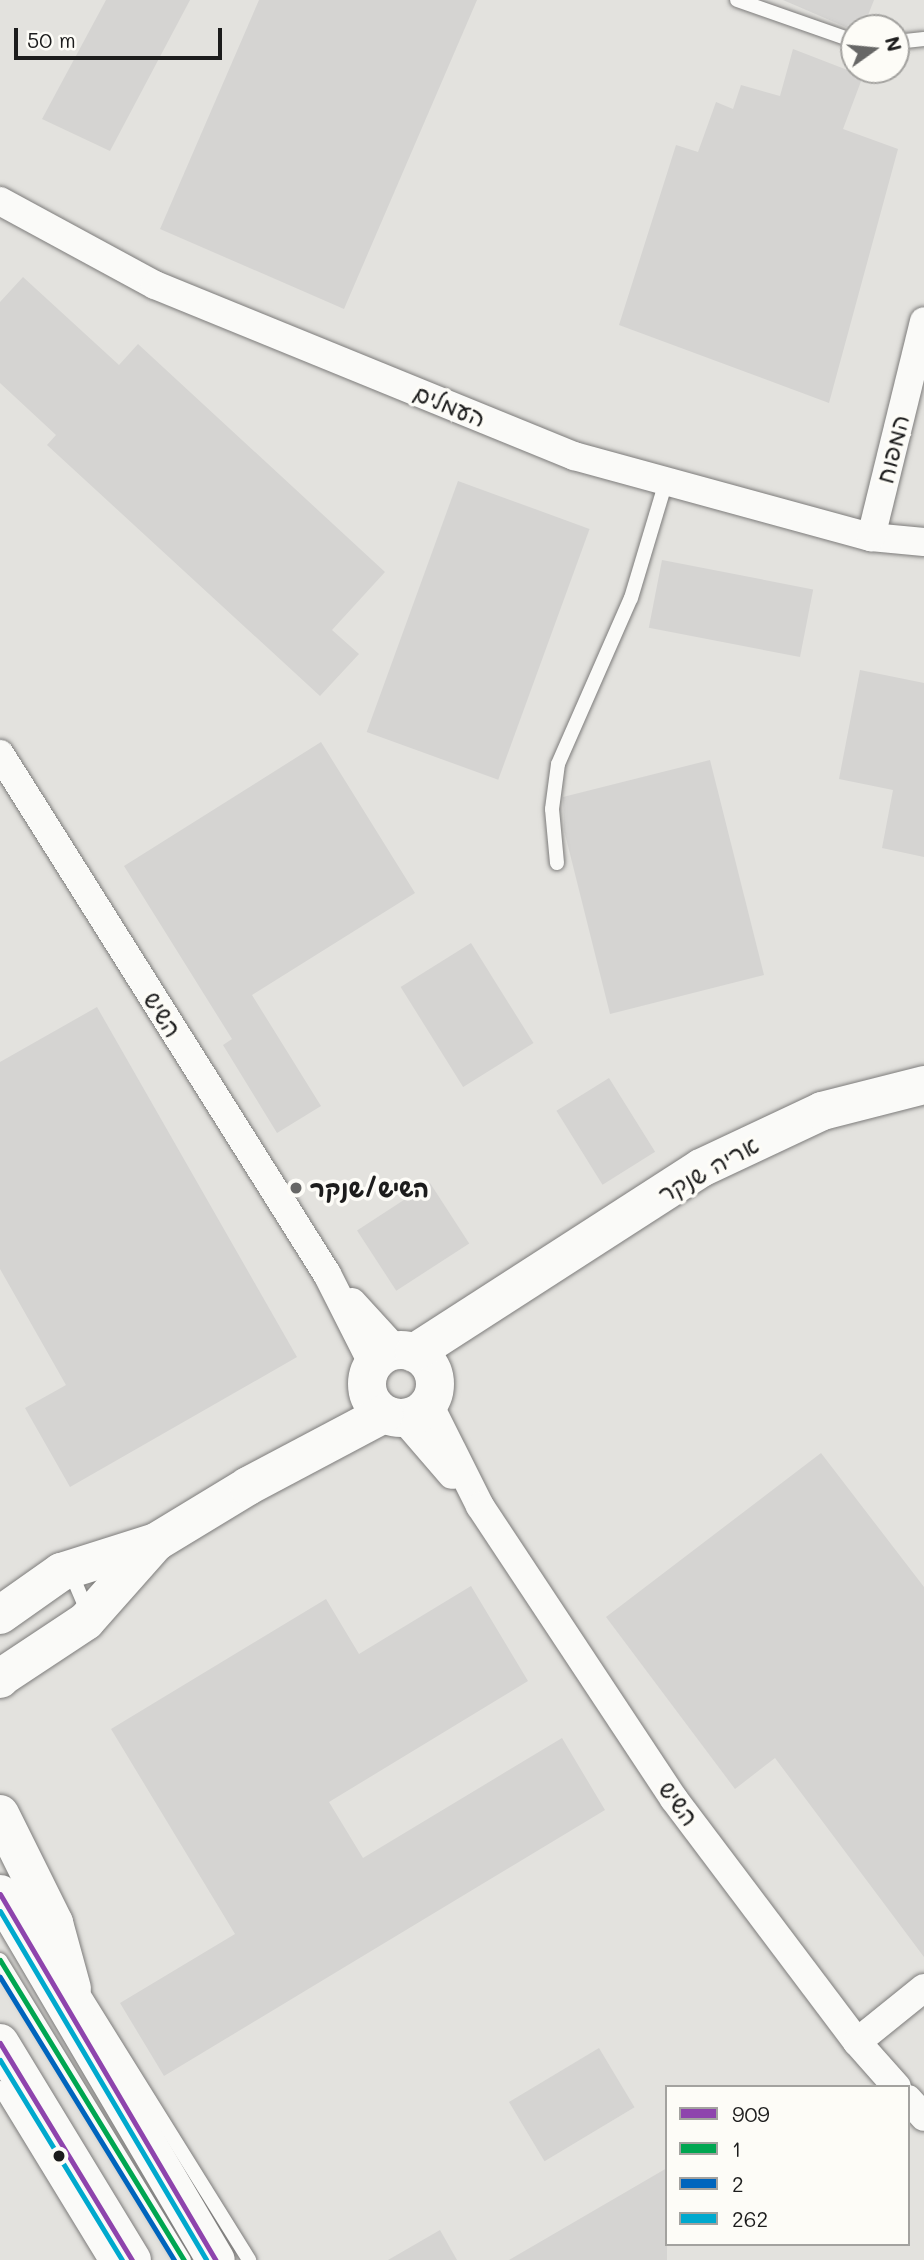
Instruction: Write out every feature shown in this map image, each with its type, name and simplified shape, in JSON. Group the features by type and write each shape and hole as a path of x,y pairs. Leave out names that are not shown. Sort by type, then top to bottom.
{"main road":[{"name":"אריה שנקר","path":"2,1613 61,1572 156,1542 248,1486 400,1384 510,1291 701,1168 822,1111 924,1085"},
{"name":"אריה שנקר","path":"0,1678 86,1621 156,1542"},
{"path":"0,1814 54,1923 81,2028"},
{"path":"0,1895 216,2260"},
{"path":"0,2043 132,2260"}],"street":[{"name":"העמלים","path":"0,201 155,285 574,456 871,537 924,542"},
{"name":"המפוח","path":"871,537 924,321"},
{"name":"השיש","path":"4,768 327,1274 674,1799 857,2042 895,2085"},
{"path":"857,2042 924,1988"},
{"path":"910,2101 924,2117"}],"lane":[{"path":"737,0 840,36"},
{"path":"557,863 552,809 558,764 622,621 666,481"},
{"path":"61,1572 74,1580 86,1603 86,1621"},
{"path":"0,1960 184,2260"},
{"path":"66,1967 249,2260"},
{"path":"0,2088 105,2260"}],"shaded area":[{"path":"0,0 924,0 924,2260 0,2260"},
{"path":"400,1361 416,1368 423,1384 416,1400 400,1407 384,1400 377,1384 384,1368"}],"building":[{"path":"106,0 190,0 110,151 42,119"},
{"path":"259,0 477,0 344,309 160,229"},
{"path":"783,0 874,0 868,14 840,14 840,25"},
{"path":"793,49 840,67 840,84 860,84 843,129 898,149 829,403 619,325 676,145 698,152 716,102 733,109 741,85 780,96"},
{"path":"23,277 119,365 138,344 385,572 332,630 359,654 320,696 47,445 56,435 0,383 0,302"},
{"path":"458,481 590,529 498,780 367,732"},
{"path":"662,560 813,589 800,657 649,628"},
{"path":"860,670 924,683 924,857 882,848 893,790 839,779"},
{"path":"321,742 415,893 252,995 321,1106 277,1133 223,1045 232,1039 124,866"},
{"path":"710,760 764,975 610,1014 564,830 563,797"},
{"path":"471,943 534,1043 463,1087 401,987"},
{"path":"97,1007 297,1357 70,1487 25,1408 66,1385 0,1269 0,1062"},
{"path":"609,1078 655,1152 603,1185 556,1111"},
{"path":"430,1183 469,1243 396,1291 357,1230"},
{"path":"821,1453 924,1587 924,1957 775,1758 735,1789 606,1617"},
{"path":"471,1586 528,1681 329,1802 363,1858 562,1738 605,1810 164,2076 120,2003 235,1934 111,1729 326,1599 359,1654"},
{"path":"599,2048 635,2107 545,2161 509,2102"},
{"path":"665,2169 667,2260 509,2260"},
{"path":"440,2230 457,2260 388,2260"}],"transit line":[{"name":"909","path":"0,1894 216,2260"},
{"name":"262","path":"0,1911 206,2260"},
{"name":"1","path":"0,1960 184,2260"},
{"name":"2","path":"0,1977 174,2260"},
{"name":"909","path":"0,2043 132,2260"},
{"name":"262","path":"0,2060 122,2260"}],"place":[{"name":"השיש/שנקר","path":"296,1188"}]}
